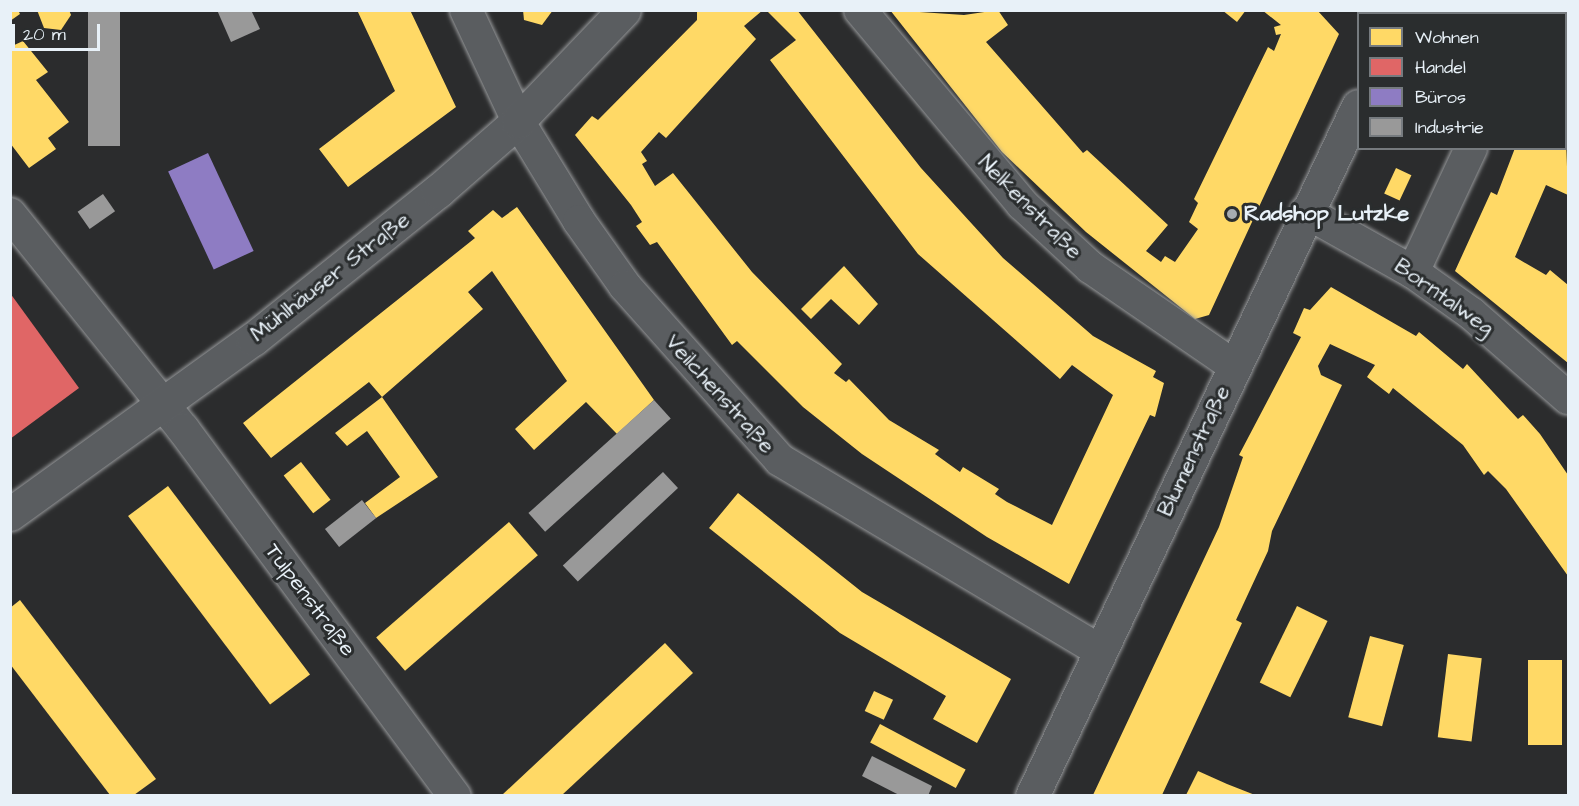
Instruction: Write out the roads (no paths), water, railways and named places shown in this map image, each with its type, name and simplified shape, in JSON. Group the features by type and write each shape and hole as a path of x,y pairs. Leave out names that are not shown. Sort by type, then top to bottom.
{"street":[{"name":"Veilchenstraße","path":"466,10 519,121 625,286 780,460 1100,651"},
{"name":"Mühlhäuser Straße","path":"10,514 164,405 345,267 519,121 624,10"},
{"name":"Nelkenstraße","path":"860,10 1022,204 1090,267 1234,366"},
{"name":"Blumenstraße","path":"1032,795 1306,213 1357,110"},
{"path":"1413,272 1471,150"},
{"name":"Borntalweg","path":"1306,213 1413,272 1524,355 1569,398"},
{"name":"Tulpenstraße","path":"10,214 164,405 455,795"}],"place":[{"name":"Radshop Lutzke","path":"1232,214"}]}
